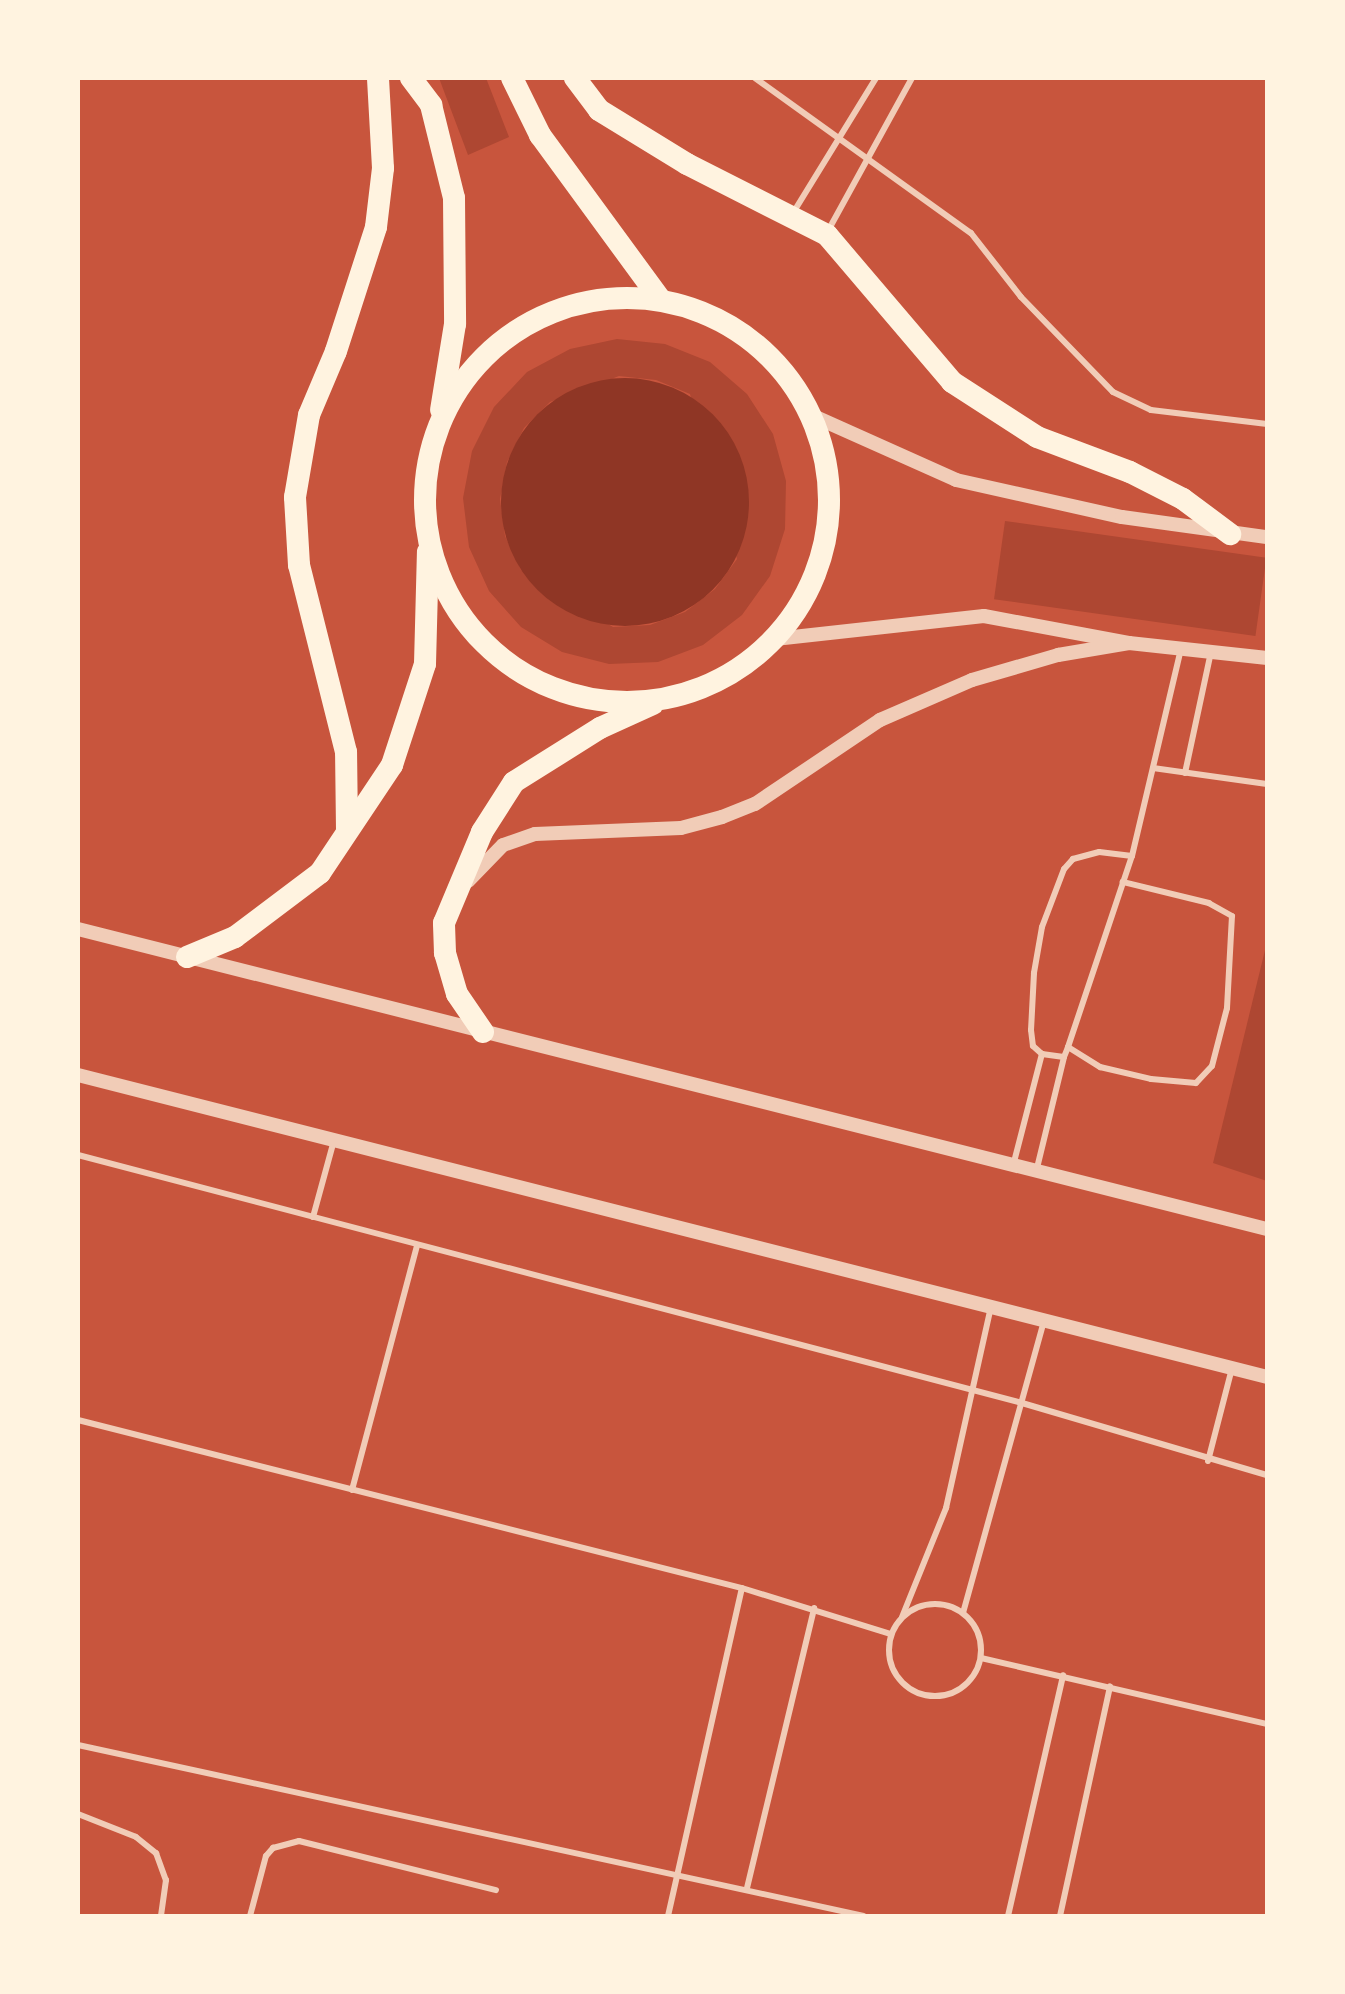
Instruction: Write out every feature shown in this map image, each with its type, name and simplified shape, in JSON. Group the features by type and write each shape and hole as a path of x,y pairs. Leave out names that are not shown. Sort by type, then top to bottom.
{"highway":[{"path":"347,830 346,752 299,565 295,497 309,415 336,351 376,227 383,168 378,78"},
{"path":"187,957 235,937 277,911 320,873 392,765 425,664 428,538 424,485 455,324 454,198 431,105 411,78"},
{"path":"512,78 540,135 660,299"},
{"path":"575,78 599,110 687,164 827,235 952,382 1037,437 1130,472 1183,499 1230,534"},
{"path":"438,423 470,369 524,323 590,299 660,299 707,312 750,338 785,372 811,415 828,472 826,532 808,589 775,639 721,680 658,702 600,728 514,782 482,832 447,906 449,967 457,994 483,1032"},
{"path":"428,538 452,605 489,650 535,683 590,700 658,702"}],"street":[{"path":"811,415 956,480 1122,517 1267,537"},
{"path":"775,639 984,616 1129,643 1267,658"},
{"path":"447,906 503,845 535,834 681,828 722,817 755,804 880,720 972,680 1058,655 1129,643"},
{"path":"78,929 1014,1162 1267,1229"},
{"path":"78,1075 1267,1377"}],"lane":[{"path":"755,78 971,233 1021,297 1113,392 1151,410 1267,424"},
{"path":"791,216 876,78"},
{"path":"827,235 912,78"},
{"path":"1037,1168 1064,1057 1132,856 1181,649"},
{"path":"1185,773 1211,652"},
{"path":"1153,768 1267,784"},
{"path":"1064,1057 1042,1054 1033,1046 1034,973 1042,927 1064,869 1073,859 1099,852 1132,856"},
{"path":"1068,1047 1100,1067 1151,1079 1196,1083 1212,1066 1227,1008 1232,916 1209,903 1123,882"},
{"path":"1014,1162 1042,1054"},
{"path":"313,1217 334,1140"},
{"path":"78,1155 974,1393 1022,1403 1208,1461 1267,1475"},
{"path":"352,1490 417,1245"},
{"path":"902,1617 932,1604 963,1613 977,1633 981,1658 960,1689 942,1696 923,1695 894,1672 891,1634 902,1617 946,1508 991,1307"},
{"path":"963,1613 1044,1320"},
{"path":"1208,1461 1232,1368"},
{"path":"78,1420 742,1588 891,1634"},
{"path":"668,1916 675,1872 742,1588"},
{"path":"747,1888 814,1608"},
{"path":"981,1658 1267,1724"},
{"path":"1008,1916 1063,1675"},
{"path":"1060,1916 1110,1686"},
{"path":"78,1745 675,1872 843,1914 864,1916"},
{"path":"78,1814 136,1837 156,1853 166,1880 161,1916"},
{"path":"250,1916 266,1856 273,1848 299,1841 496,1890"}],"shaded area":[{"path":"439,78 486,78 509,137 468,155"},
{"path":"617,339 665,344 710,362 747,394 773,434 786,481 785,529 770,576 742,615 703,645 658,662 609,664 562,652 521,627 489,591 469,547 463,498 472,451 494,407 527,372 570,349","holes":["619,376 656,380 690,394 737,559 715,589 685,612 650,625 613,627 521,570 505,536 500,499 507,462 524,428 550,402"]},
{"path":"625,378 649,380 673,387 694,398 713,414 729,433 740,454 747,478 747,526 740,550 729,571 713,590 694,606 673,617 649,624 625,626 601,624 577,617 556,606 537,590 521,571 510,550 503,526 501,502 503,478 510,454 521,433 537,414 556,398 577,387 601,380"},
{"path":"1005,521 1266,558 1255,636 994,599"},
{"path":"1267,942 1267,1181 1213,1163"}]}
